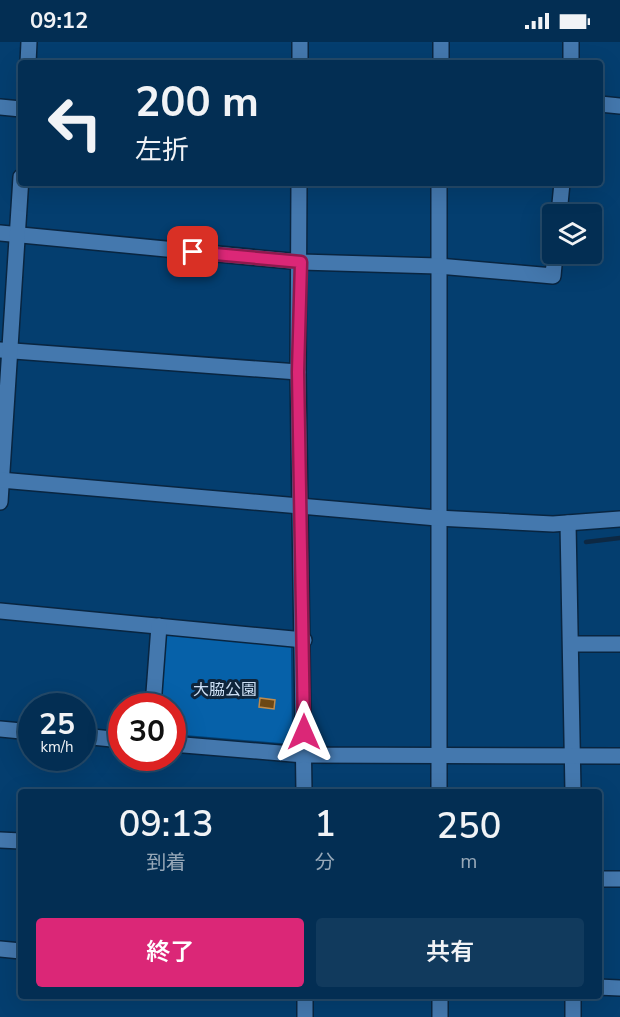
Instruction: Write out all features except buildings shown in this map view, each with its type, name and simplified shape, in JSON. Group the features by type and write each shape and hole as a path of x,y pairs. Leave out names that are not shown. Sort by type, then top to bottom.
{"street":[{"path":"28,60 29,42"},
{"path":"300,42 300,60"},
{"path":"441,42 441,60"},
{"path":"571,42 571,60"},
{"path":"603,104 620,106"},
{"path":"0,107 18,109"},
{"path":"0,502 6,351 20,186"},
{"path":"300,186 298,372 304,640 304,789"},
{"path":"439,186 437,518 439,789"},
{"path":"560,204 562,186"},
{"path":"0,233 301,262 438,266 553,276 554,264"},
{"path":"6,351 298,372"},
{"path":"1,480 437,518 567,523 620,519"},
{"path":"567,523 572,644 573,789"},
{"path":"0,611 304,640"},
{"path":"154,693 159,626"},
{"path":"572,644 620,644"},
{"path":"0,729 18,731"},
{"path":"186,745 304,755 620,756"},
{"path":"0,840 18,842"},
{"path":"602,879 620,879"},
{"path":"0,949 18,951"},
{"path":"602,987 620,988"},
{"path":"305,999 305,1017"},
{"path":"440,999 440,1017"},
{"path":"573,999 573,1017"}],"green space":[{"name":"大脇公園","path":"165,635 291,646 292,744 186,735 186,693 160,693"}],"waterway":[{"path":"586,542 620,538"}],"route":[{"path":"193,252 301,262 298,372 302,492 304,732"}]}
